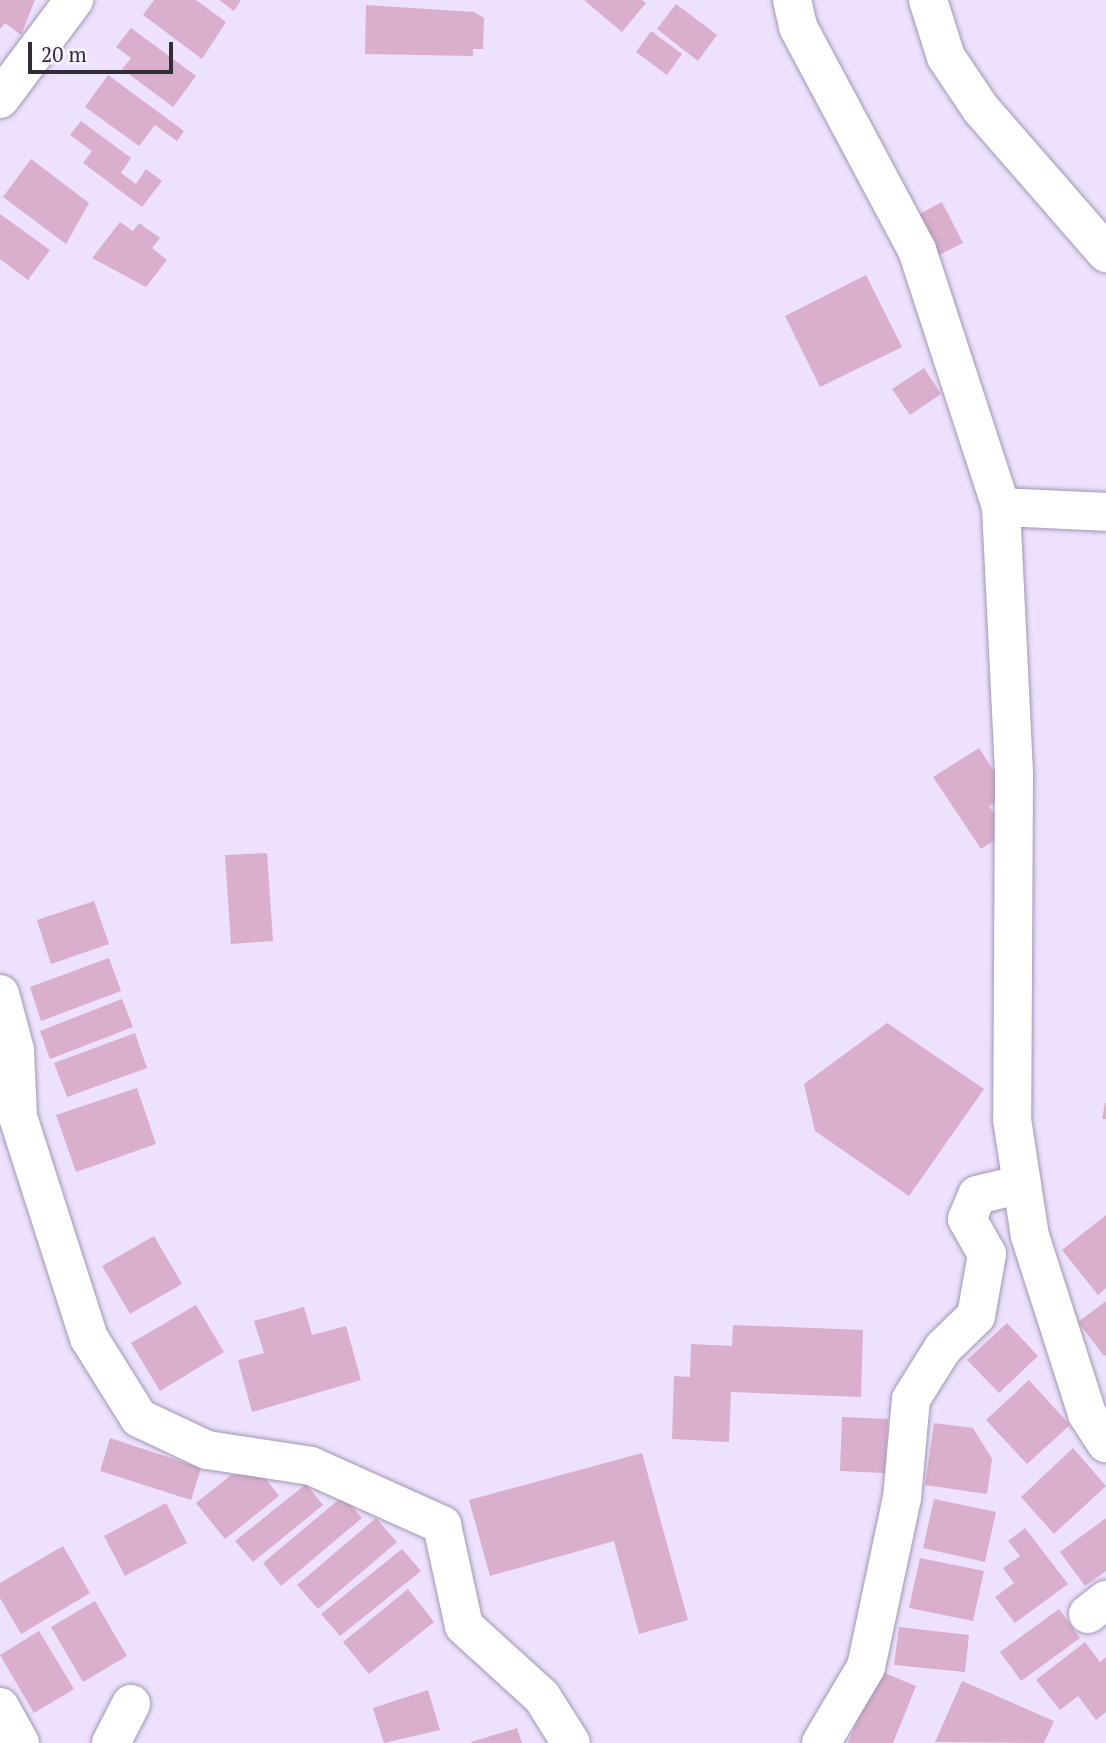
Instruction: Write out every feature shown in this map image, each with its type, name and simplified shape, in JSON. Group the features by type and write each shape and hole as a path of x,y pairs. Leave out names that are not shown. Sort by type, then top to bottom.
{"street":[{"path":"0,99 74,0"},
{"path":"792,0 798,27 917,250 1001,507 1014,776 1012,1119 1030,1236 1087,1414 1106,1443"},
{"path":"928,0 946,57 981,109 1106,253"},
{"path":"1001,507 1106,512"},
{"path":"0,994 15,1050 18,1117 89,1338 139,1418 207,1450 311,1466 442,1525 464,1626 542,1697 570,1743"},
{"path":"821,1743 866,1667 902,1498 911,1399 943,1348 976,1316 987,1254 967,1219 977,1195 1022,1184"},
{"path":"111,1743 131,1703"},
{"path":"0,1707 20,1743"}],"building":[{"path":"0,0 35,0 21,35 5,23 0,29"},
{"path":"154,0 196,0 226,22 202,59 143,15"},
{"path":"219,0 241,0 234,11"},
{"path":"584,0 642,0 646,3 622,32"},
{"path":"676,4 717,35 698,61 657,29"},
{"path":"366,5 474,12 484,18 483,49 473,49 473,56 365,54"},
{"path":"131,28 196,76 173,107 122,69 131,58 116,47"},
{"path":"651,31 682,54 667,75 636,52"},
{"path":"108,75 184,131 177,141 155,125 139,146 85,107"},
{"path":"81,121 131,158 121,173 136,184 146,169 162,181 142,207 83,163 92,151 70,135"},
{"path":"31,159 89,203 66,244 3,197"},
{"path":"942,202 963,243 933,258 912,218"},
{"path":"0,214 50,250 28,280 0,259"},
{"path":"120,222 133,231 139,223 160,238 152,248 167,260 146,287 92,258"},
{"path":"866,275 902,347 820,387 785,316"},
{"path":"924,368 941,394 910,415 892,389"},
{"path":"979,748 1008,793 989,806 1006,833 981,849 933,777"},
{"path":"267,853 273,941 231,944 225,855"},
{"path":"94,901 109,944 51,964 37,920"},
{"path":"109,958 121,991 41,1021 30,987"},
{"path":"122,999 133,1027 50,1059 40,1031"},
{"path":"887,1023 984,1089 909,1196 815,1131 804,1084"},
{"path":"135,1033 147,1068 67,1097 54,1063"},
{"path":"137,1088 156,1144 76,1172 56,1115"},
{"path":"1105,1103 1106,1119 1102,1119"},
{"path":"1106,1215 1106,1288 1098,1295 1062,1250"},
{"path":"154,1236 182,1284 130,1314 102,1266"},
{"path":"1106,1301 1106,1355 1104,1356 1078,1322"},
{"path":"196,1305 224,1352 160,1391 131,1343"},
{"path":"304,1307 312,1335 346,1326 361,1380 252,1412 238,1360 264,1353 254,1321"},
{"path":"1007,1323 1038,1356 999,1393 967,1360"},
{"path":"733,1325 863,1330 861,1397 731,1392 729,1442 672,1439 674,1376 690,1377 691,1344 732,1346"},
{"path":"1029,1380 1070,1425 1027,1464 986,1420"},
{"path":"842,1417 888,1419 885,1473 840,1471"},
{"path":"934,1423 973,1428 992,1459 987,1494 925,1485"},
{"path":"110,1438 201,1468 191,1500 100,1471"},
{"path":"1073,1448 1106,1486 1054,1534 1021,1497"},
{"path":"642,1453 688,1620 639,1634 614,1541 490,1576 469,1500"},
{"path":"262,1474 279,1496 225,1539 196,1503 231,1475"},
{"path":"306,1484 323,1505 253,1562 235,1541"},
{"path":"343,1496 362,1518 281,1586 263,1563"},
{"path":"934,1499 996,1512 985,1562 923,1548"},
{"path":"166,1503 187,1543 125,1576 104,1536"},
{"path":"376,1518 397,1542 318,1609 297,1585"},
{"path":"1106,1518 1106,1571 1085,1586 1060,1552"},
{"path":"1025,1528 1068,1584 1015,1623 995,1597 1014,1583 1003,1568 1020,1556 1008,1541"},
{"path":"63,1546 90,1593 21,1634 0,1598 0,1583"},
{"path":"402,1549 421,1571 340,1636 321,1614"},
{"path":"920,1558 984,1571 973,1621 909,1608"},
{"path":"408,1589 434,1622 369,1674 343,1642"},
{"path":"95,1601 127,1656 83,1682 51,1627"},
{"path":"1059,1609 1080,1638 1021,1681 1000,1652"},
{"path":"899,1627 969,1635 965,1672 894,1665"},
{"path":"39,1631 74,1689 34,1713 0,1655"},
{"path":"1085,1642 1100,1662 1106,1657 1106,1712 1096,1720 1078,1696 1060,1710 1036,1680"},
{"path":"877,1670 916,1686 893,1743 848,1743"},
{"path":"962,1681 1054,1721 1044,1743 935,1742"},
{"path":"428,1690 440,1730 384,1743 373,1708"},
{"path":"517,1728 522,1743 471,1742"}]}
